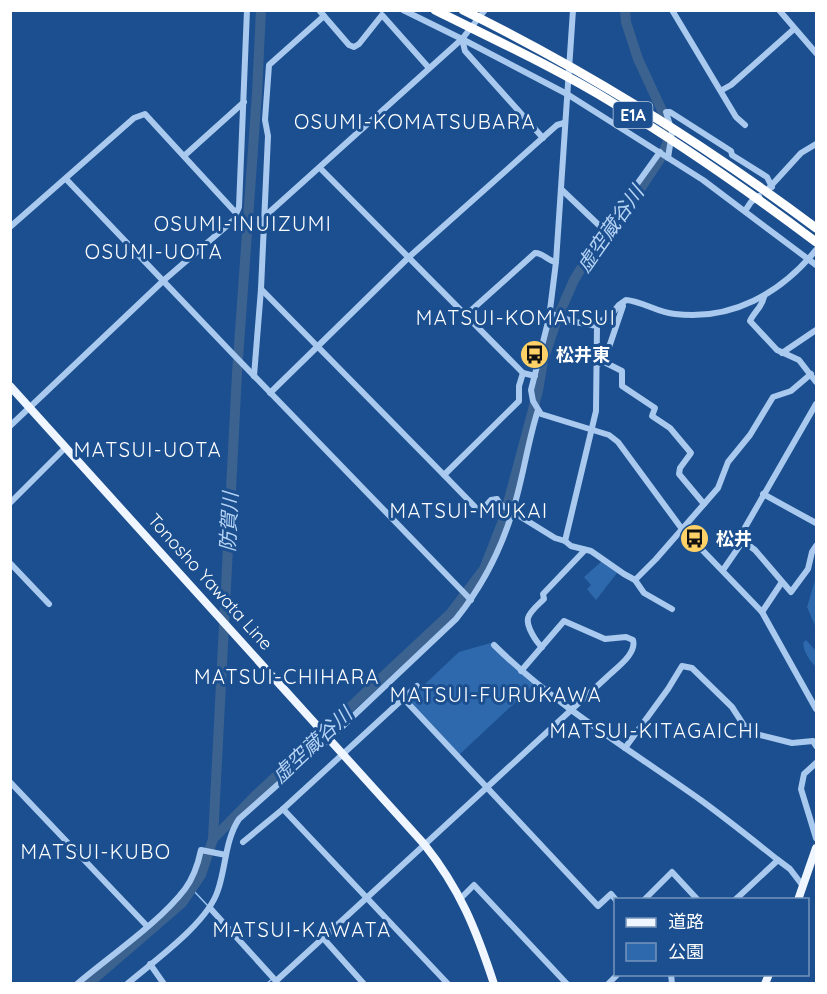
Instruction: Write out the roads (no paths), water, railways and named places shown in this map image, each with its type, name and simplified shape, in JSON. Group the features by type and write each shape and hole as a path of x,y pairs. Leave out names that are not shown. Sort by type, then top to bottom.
{"highway":[{"name":"E1A","path":"435,10 542,63 621,108 690,151 816,242"},
{"name":"E1A","path":"463,10 539,48 618,93 744,174 816,228"}],"main road":[{"name":"Tonosho Yawata Line","path":"10,386 424,844 461,898 472,921 494,984"},
{"path":"799,898 816,848"}],"street":[{"path":"10,426 163,281 237,216 247,10"},
{"path":"403,10 567,94 660,152 745,211 816,265"},
{"path":"264,217 462,39 485,10"},
{"path":"573,10 556,262 549,313 531,390 532,401 537,409 550,418 592,429 609,435 618,442 682,529 762,612 816,709"},
{"path":"672,10 722,90 736,117 745,125"},
{"path":"778,10 816,53"},
{"path":"254,376 261,289 268,136 265,120 269,65 322,13 349,45 354,47 359,44 383,13 429,68"},
{"path":"722,90 731,85 794,29"},
{"path":"462,39 465,51 543,138"},
{"path":"184,156 244,102"},
{"path":"668,158 672,132 666,112 670,112 731,151 732,155 767,177 772,186"},
{"path":"10,227 134,118 145,114 237,216"},
{"path":"270,393 409,257 557,125 564,123"},
{"path":"745,211 751,202 772,186 801,153 816,144"},
{"path":"561,189 604,230 660,152"},
{"path":"732,175 742,161"},
{"path":"320,168 523,373 535,376"},
{"path":"66,178 233,355 471,600"},
{"path":"626,300 675,315 698,315 740,307 764,297 787,280 816,250"},
{"path":"467,314 535,253 538,252 550,261 556,262"},
{"path":"261,289 480,512 495,498 500,504 555,538 571,546 591,551 635,580 645,592 672,609"},
{"path":"764,297 750,321 777,350 799,360 816,382"},
{"path":"565,541 592,429 597,396 601,363 597,326 626,300"},
{"path":"601,363 626,300"},
{"path":"549,313 575,322 597,326"},
{"path":"782,353 816,330"},
{"path":"601,363 622,371 622,386 655,408 652,416 670,428 691,453 680,468 679,474 704,504"},
{"path":"444,475 519,401 519,386 523,373"},
{"path":"635,580 718,488 728,462 750,435 773,397 791,391 811,374"},
{"path":"723,570 743,541 743,531 816,404"},
{"path":"127,984 182,937 210,908 218,892 233,828 239,819 325,735 456,619 471,600 498,550 512,512 537,409"},
{"path":"10,502 66,447"},
{"path":"763,494 816,524"},
{"path":"743,541 755,550 790,592 808,569 812,552 816,546"},
{"path":"542,647 533,636 529,616 544,599 543,594 585,549"},
{"path":"10,563 49,604"},
{"path":"762,612 782,582"},
{"path":"210,908 276,981 571,710 631,652 634,645 633,639 626,637 605,639 564,621 521,671"},
{"path":"494,645 521,671 571,710 703,802 790,869 803,886"},
{"path":"625,748 682,666 692,668 724,699 753,733 792,743 813,741 816,746"},
{"path":"243,842 417,686"},
{"path":"404,699 598,906 611,894 614,898"},
{"path":"816,763 804,774 801,789 816,838"},
{"path":"10,782 147,926"},
{"path":"283,808 448,984"},
{"path":"77,984 147,926 186,888 195,873 201,850 226,855"},
{"path":"737,898 778,860"},
{"path":"646,898 672,872 696,898"},
{"path":"461,898 474,885 567,984"},
{"path":"323,938 364,984"},
{"path":"150,964 164,984"}],"waterway":[{"name":"防賀川","path":"88,984 182,903 201,875 213,839 237,373 261,10"},
{"name":"虚空蔵谷川","path":"213,839 255,796 450,614 484,569 504,518 538,391 543,361 557,319 574,280 601,237 629,206 660,159 667,144 669,133 664,115 638,59 626,22 625,10"},
{"path":"192,889 208,906"},
{"path":"266,984 272,979"}],"place":[{"name":"松井東","path":"535,355"},
{"name":"松井","path":"695,539"}],"district":[{"name":"OSUMI-KOMATSUBARA","path":"415,122"},
{"name":"OSUMI-INUIZUMI","path":"243,224"},
{"name":"OSUMI-UOTA","path":"154,252"},
{"name":"MATSUI-KOMATSUI","path":"516,318"},
{"name":"MATSUI-UOTA","path":"148,450"},
{"name":"MATSUI-MUKAI","path":"469,511"},
{"name":"MATSUI-CHIHARA","path":"287,677"},
{"name":"MATSUI-FURUKAWA","path":"496,695"},
{"name":"MATSUI-KITAGAICHI","path":"655,731"},
{"name":"MATSUI-KUBO","path":"96,852"},
{"name":"MATSUI-KAWATA","path":"302,930"}]}
